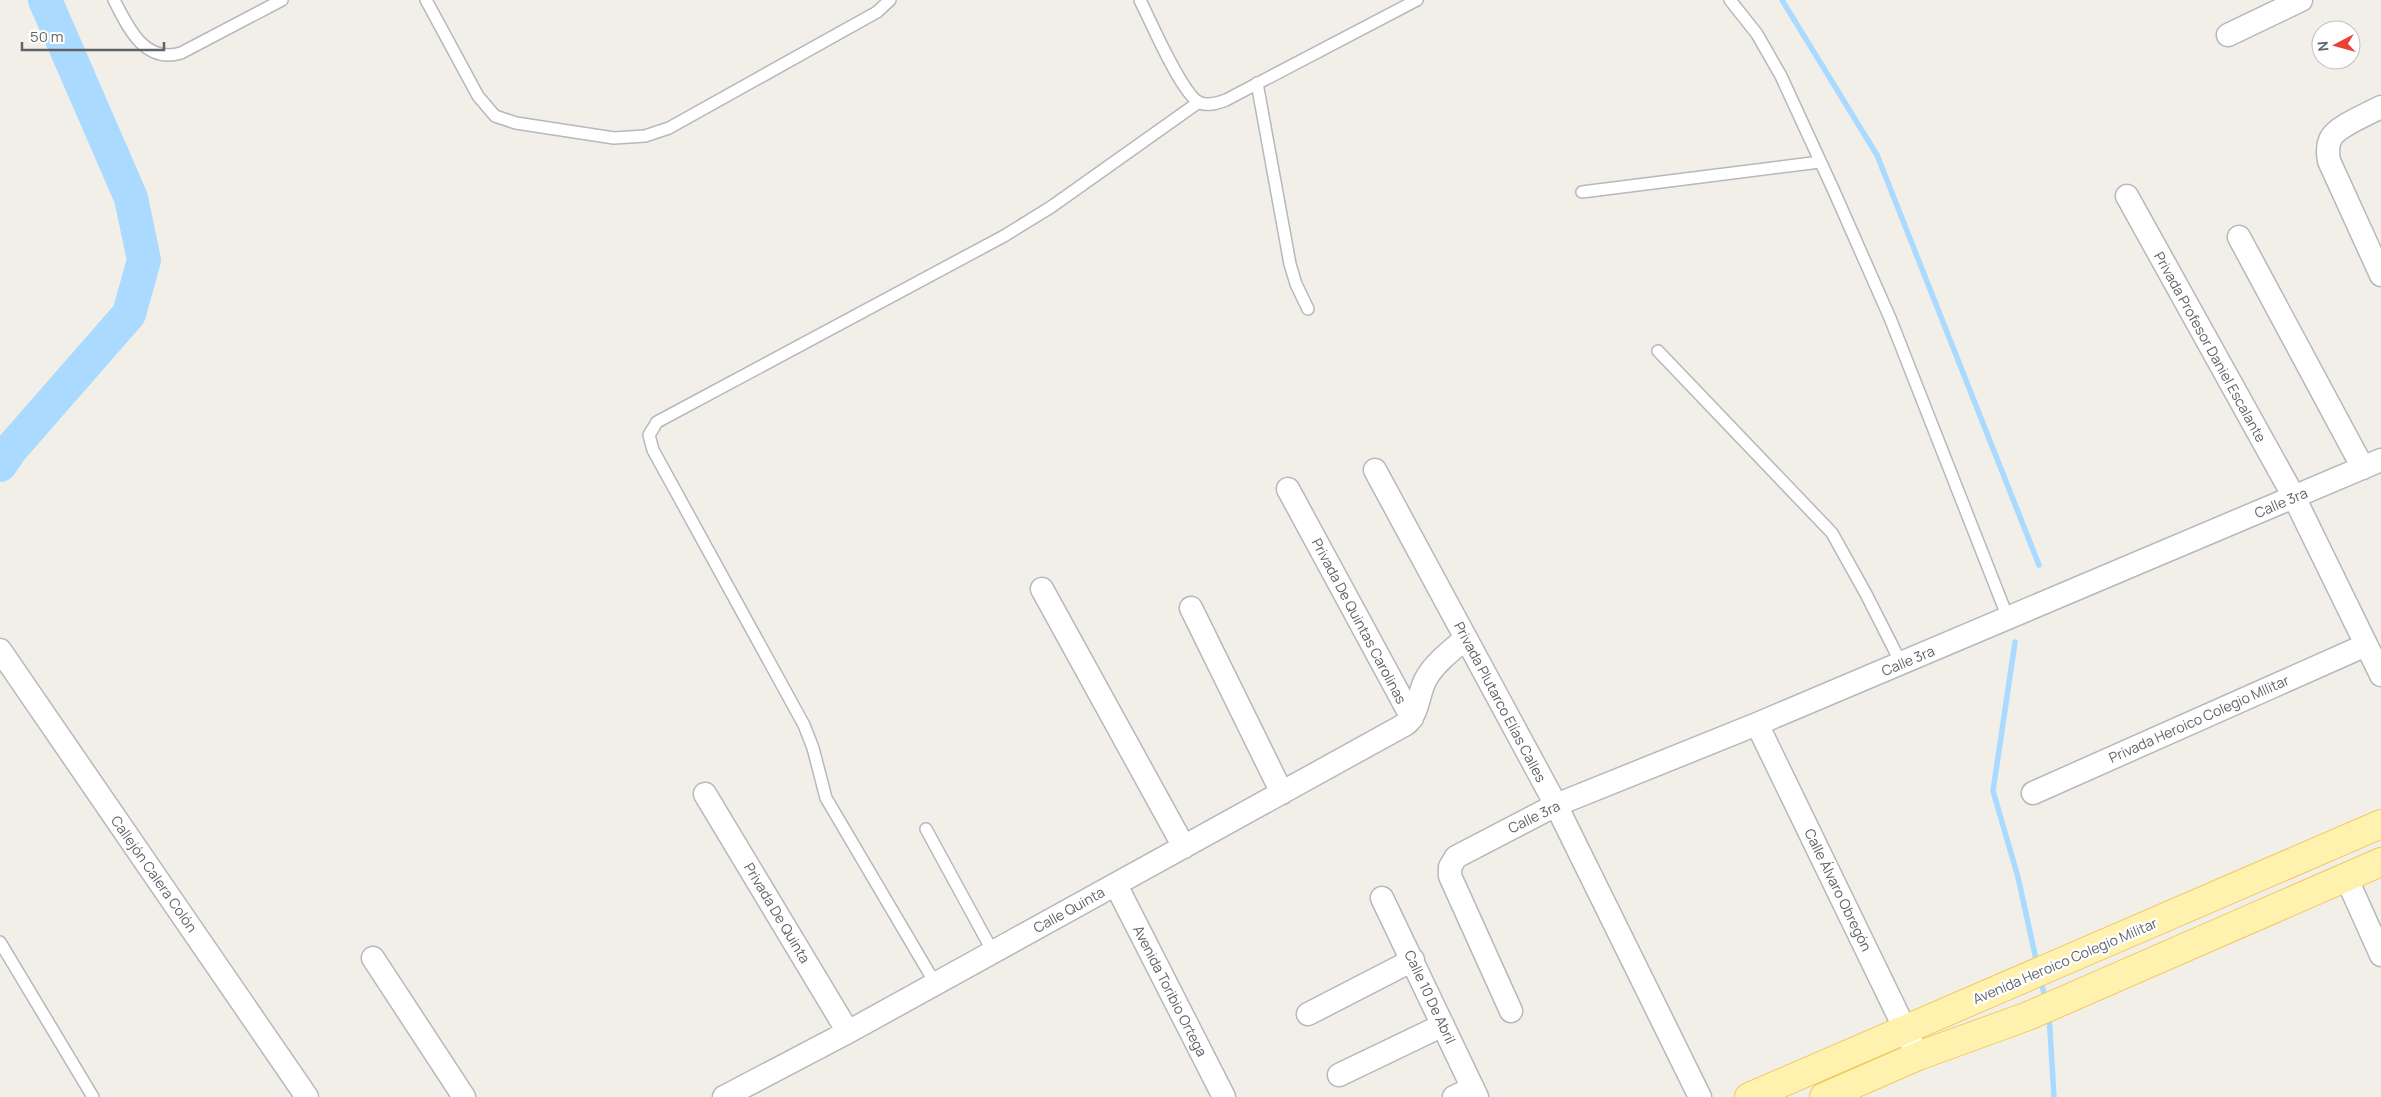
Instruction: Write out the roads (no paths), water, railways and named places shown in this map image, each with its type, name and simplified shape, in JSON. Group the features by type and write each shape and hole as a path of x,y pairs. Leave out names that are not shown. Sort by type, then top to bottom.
{"main road":[{"name":"Avenida Heroico Colegio Militar","path":"1749,1097 2381,824"},
{"path":"1824,1097 1918,1056 2028,1016 2381,862"},
{"path":"2145,926 2157,960"}],"street":[{"path":"2228,35 2263,8 2301,0"},
{"path":"2381,108 2337,131 2330,139 2328,148 2329,161 2381,275"},
{"name":"Privada Profesor Daniel Escalante","path":"2127,196 2294,497 2381,675"},
{"path":"2239,237 2372,464"},
{"name":"Calle 3ra","path":"1511,1011 1450,876 1450,867 1456,857 1556,805 1757,724 2372,464"},
{"name":"Privada Plutarco Elías Calles","path":"1375,470 1556,805 1700,1097"},
{"name":"Privada De Quintas Carolinas","path":"1288,489 1412,718"},
{"path":"1042,589 1184,847"},
{"path":"1191,608 1282,793"},
{"name":"Privada De Quintas Carolinas","path":"1412,718 1426,677 1439,661 1466,638"},
{"name":"Privada Heroico Colegio MIlitar","path":"2032,793 2366,645"},
{"name":"Callejón Calera Colón","path":"0,650 307,1097"},
{"name":"Calle Quinta","path":"724,1097 752,1091 848,1032 1406,724 1412,718"},
{"name":"Calle Álvaro Obregón","path":"1757,724 1918,1056"},
{"name":"Privada De Quinta","path":"705,794 848,1032"},
{"path":"2346,877 2381,955"},
{"name":"Avenida Toribio Ortega","path":"1116,885 1224,1097"},
{"name":"Calle 10 De Abril","path":"1382,898 1443,1025 1468,1094"},
{"path":"373,958 464,1097"},
{"path":"1308,1014 1413,960"},
{"path":"1339,1075 1443,1025"}],"lane":[{"path":"114,0 141,44 151,52 171,56 181,53 282,0"},
{"path":"426,0 478,96 495,116 516,123 614,138 631,138 645,136 669,128 877,12 890,0"},
{"path":"1140,0 1181,81 1199,102 1207,105 1216,103 1258,83 1417,0"},
{"path":"1730,0 1757,34 1782,76 1890,318 2008,618"},
{"path":"1258,83 1290,264 1296,284 1308,309"},
{"path":"935,983 826,798 813,748 804,726 653,450 649,435 657,422 1004,236 1051,207 1199,102"},
{"path":"1582,192 1820,162"},
{"path":"1658,351 1832,534 1901,663"},
{"path":"926,829 993,952"},
{"path":"0,942 93,1097"}],"waterway":[{"path":"0,465 11,449 129,314 144,260 131,198 45,0"},
{"path":"1782,0 1877,155 2039,565"},
{"path":"2015,642 1993,791 2018,877 2037,964"},
{"path":"2040,978 2046,1001"},
{"path":"2049,1014 2054,1097"}]}
